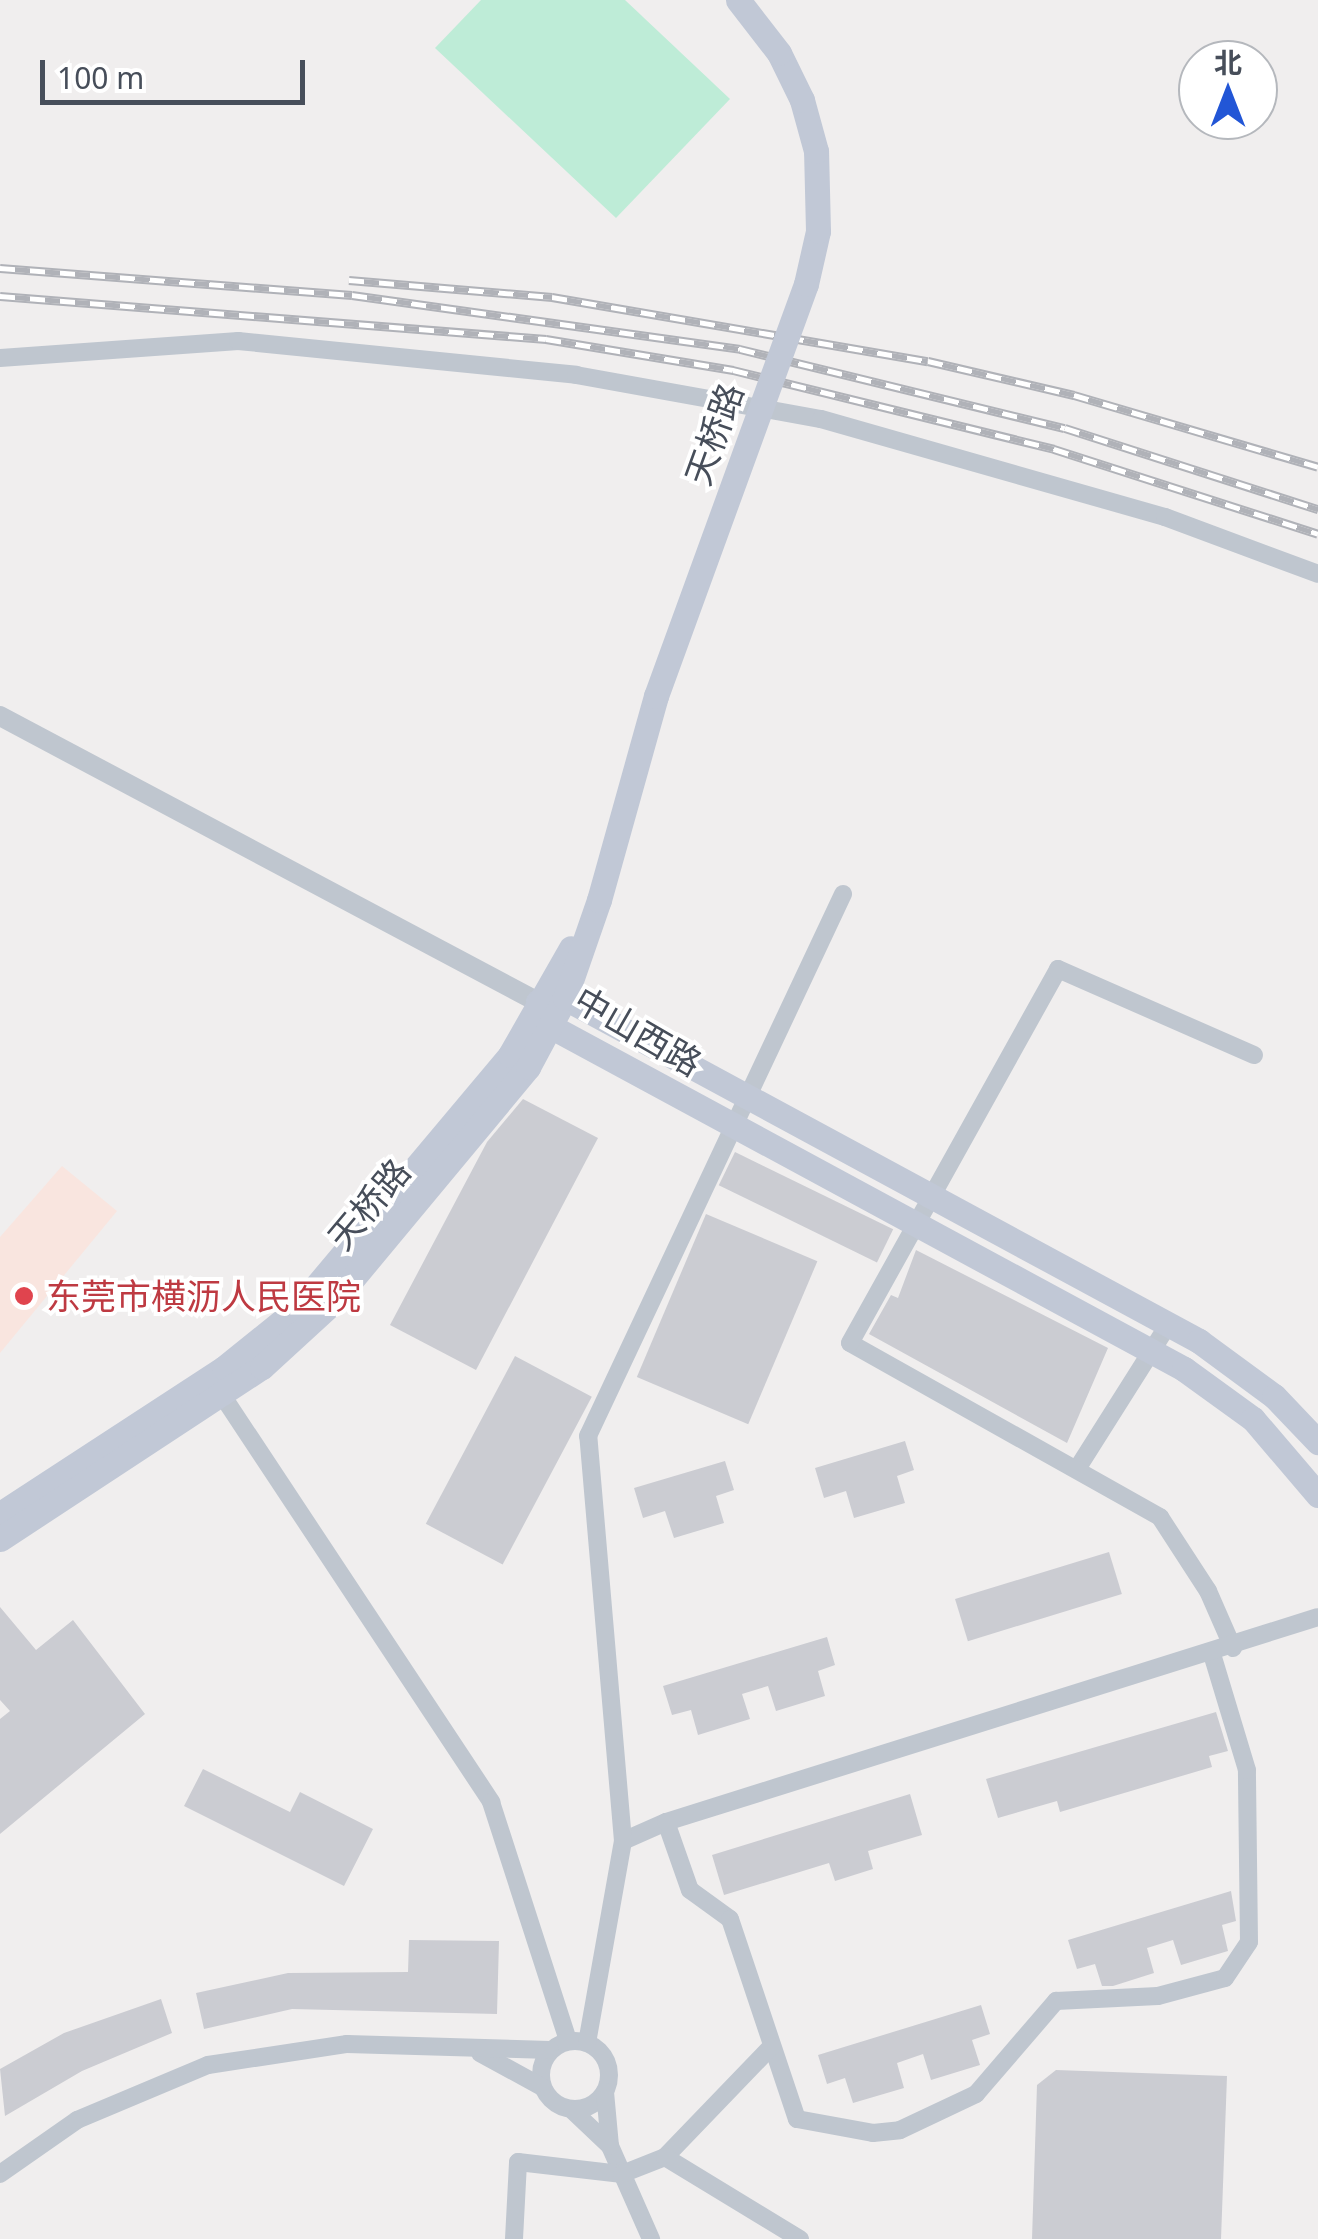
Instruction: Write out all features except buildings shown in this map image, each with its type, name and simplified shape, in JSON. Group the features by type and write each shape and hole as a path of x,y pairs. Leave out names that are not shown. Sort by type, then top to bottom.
{"main road":[{"name":"天桥路","path":"0,1514 288,1346 334,1301 528,1067 564,998 599,900 642,740 806,284 818,231 816,151 802,100 780,53 738,0"},
{"name":"天桥路","path":"0,1538 216,1386 318,1287 510,1056 599,900"},
{"name":"中山西路","path":"1318,1442 1238,1366 1168,1325 564,998 538,1002 550,1026 1152,1352 1253,1419 1318,1495"}],"street":[{"path":"0,358 238,341 576,375 821,419 1165,517 1318,574"},
{"path":"0,716 538,1002"},
{"path":"587,2043 623,1841 588,1436 843,894"},
{"path":"1233,1648 1208,1591 1160,1517 850,1343 1058,968 1254,1055"},
{"path":"1077,1470 1168,1325"},
{"path":"216,1386 490,1802 559,2046"},
{"path":"623,1841 666,1822 1233,1648 1318,1617"},
{"path":"666,1822 690,1890 730,1919 797,2119 873,2133 900,2130 976,2094 1056,2002 1158,1996 1226,1978 1249,1942 1247,1770 1212,1654"},
{"path":"0,2174 77,2120 208,2066 348,2044 480,2053 587,2043"},
{"path":"587,2043 607,2064 605,2092 610,2146 651,2239"},
{"path":"542,2087 540,2067 559,2046"},
{"path":"514,2239 518,2162 622,2174 665,2157 772,2046"},
{"path":"480,2053 542,2087 554,2102 572,2110 610,2146"},
{"path":"572,2110 591,2106 605,2092"},
{"path":"665,2157 800,2239"}],"shaded area":[{"name":"东莞市横沥人民医院","path":"62,1166 117,1211 0,1353 0,1237"}],"green space":[{"path":"481,0 625,0 730,99 616,218 435,48"}],"railway":[{"path":"0,268 352,295 740,349 1065,428 1318,509"},
{"path":"349,280 552,297 928,361 1074,395 1318,467"},
{"path":"0,296 546,339 733,370 1054,449 1318,534"}],"place":[{"name":"东莞市横沥人民医院","path":"24,1296"}]}
